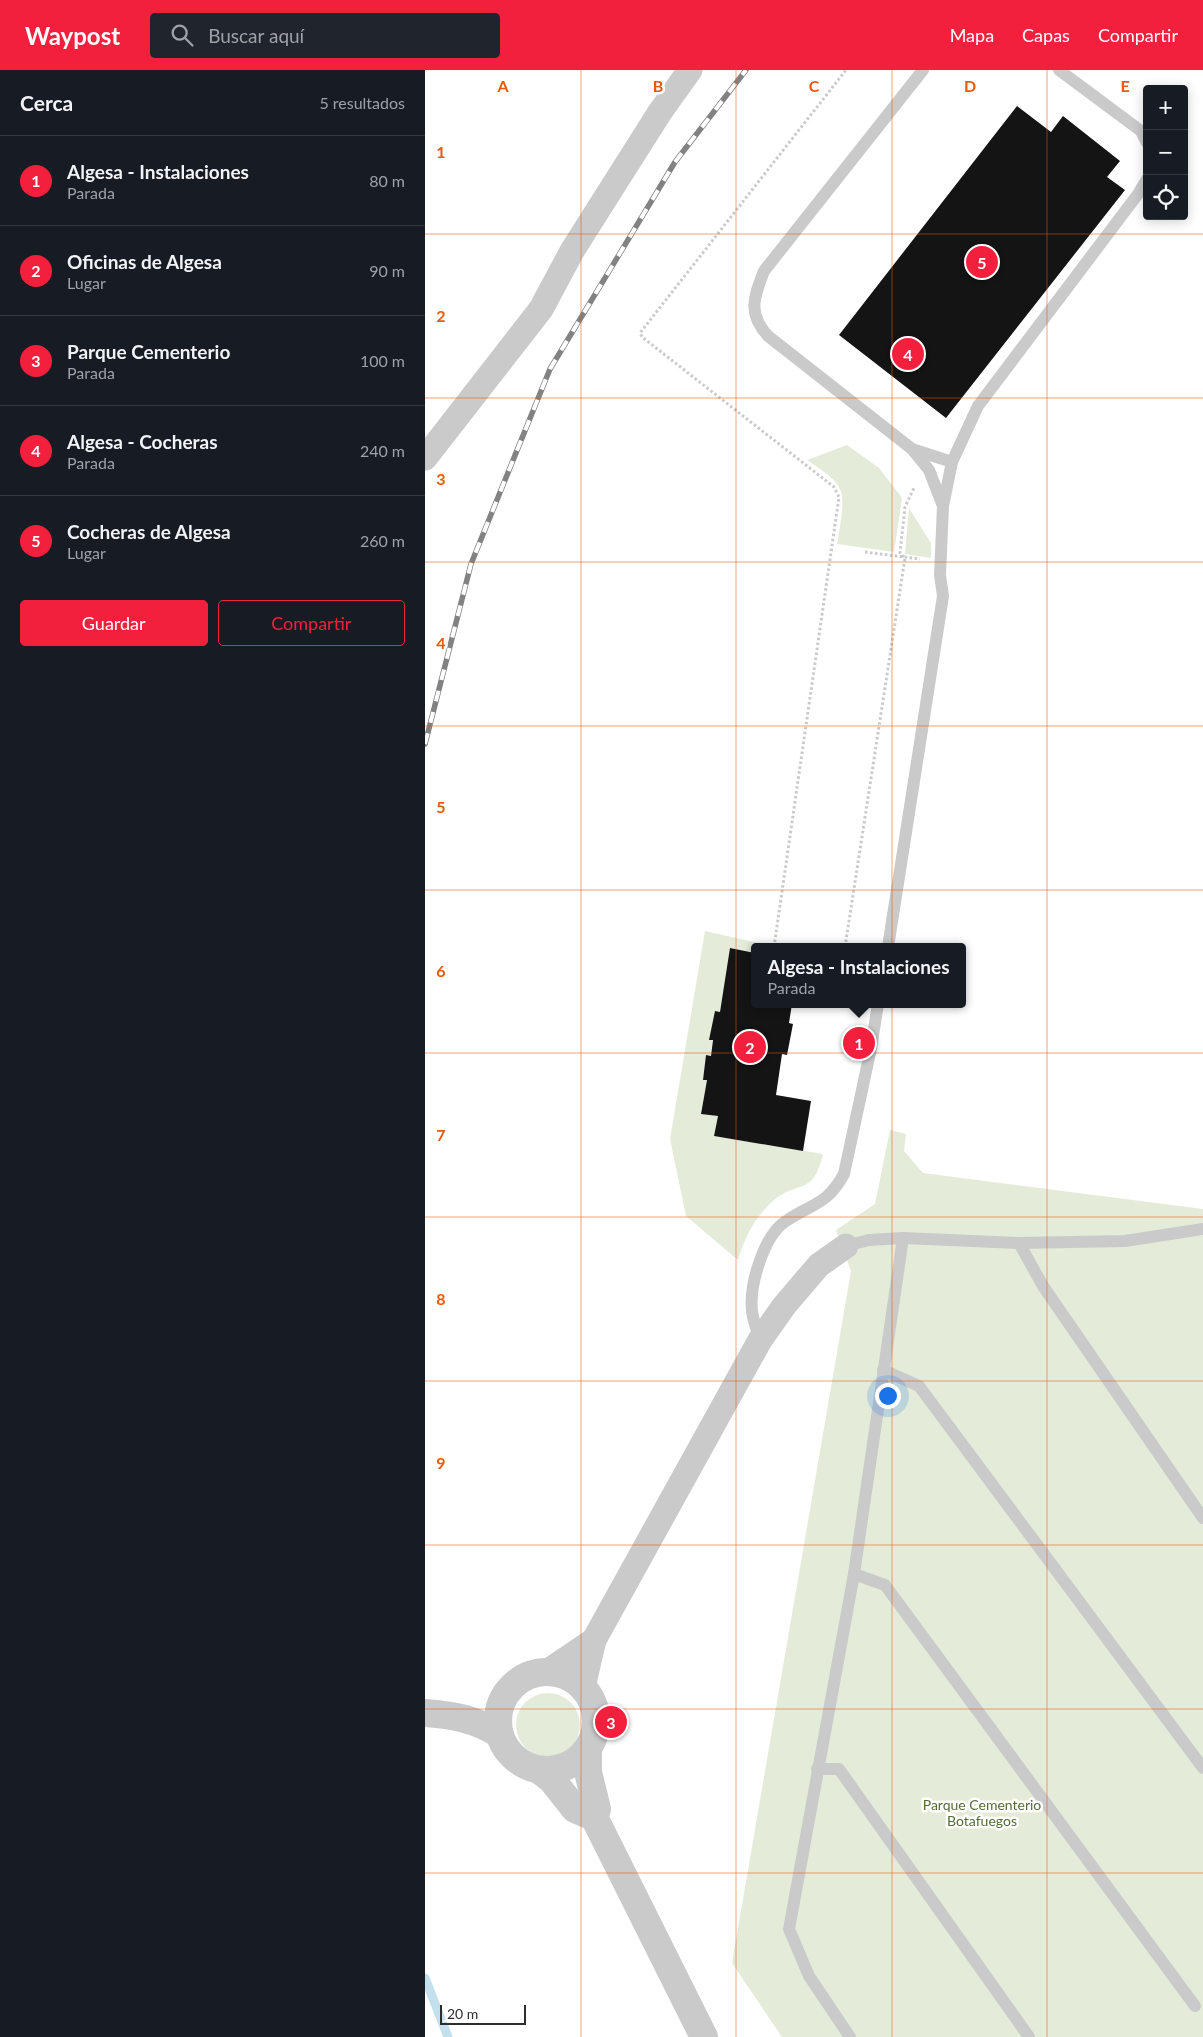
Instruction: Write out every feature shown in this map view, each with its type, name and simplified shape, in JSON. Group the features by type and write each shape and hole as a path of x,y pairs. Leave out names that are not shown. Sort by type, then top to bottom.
{"street":[{"path":"425,458 541,309 572,251 660,112 690,70"},
{"path":"583,1687 594,1640 760,1340 784,1306 819,1265 846,1246"},
{"path":"548,1671 594,1640"},
{"path":"548,1671 573,1678 583,1687 591,1698 595,1710 596,1723 594,1736 588,1748 579,1759 567,1766 553,1770 539,1770 525,1766 514,1758 505,1747 499,1734 497,1721 499,1708 504,1696 512,1685 523,1677 535,1672 548,1671"},
{"path":"455,1716 472,1713 504,1696"},
{"path":"425,1713 455,1716 483,1725 499,1734"},
{"path":"588,1748 588,1772 597,1809 594,1817"},
{"path":"539,1770 552,1780 575,1809 594,1817 704,2037"}],"lane":[{"path":"923,70 764,271 754,302 755,315 759,327 767,336 911,449 929,470 943,506"},
{"path":"1059,70 1141,131 1143,135"},
{"path":"889,943 943,596 940,562 943,506 952,462 978,406 1143,186"},
{"path":"911,449 952,462"},
{"path":"760,1340 752,1311 754,1279 773,1234 785,1221 823,1202 836,1190 844,1174 871,1048 877,1008"},
{"path":"846,1246 869,1240 903,1238 1019,1242 1125,1241 1203,1228"},
{"path":"850,2037 809,1976 789,1929 854,1574 903,1238"},
{"path":"1019,1242 1043,1286 1203,1518"},
{"path":"883,1370 919,1386 1203,1768"},
{"path":"854,1574 885,1586 1195,2006"},
{"path":"817,1768 839,1769 1029,2037"}],"path":[{"path":"775,943 839,497 834,487 642,338 640,333 846,70"},
{"path":"905,558 900,554 905,507 924,464"},
{"path":"865,552 940,562"},
{"path":"846,943 905,558"}],"green space":[{"path":"847,445 879,468 902,498 894,552 837,544 842,494 838,485 830,477 807,460"},
{"path":"909,508 931,543 931,558 905,554"},
{"path":"705,931 758,943 751,943 751,952 731,948 720,1012 715,1011 711,1056 706,1055 703,1080 707,1080 701,1113 718,1116 714,1136 823,1154 815,1176 810,1182 782,1194 767,1207 747,1235 738,1260 686,1216 670,1139"},
{"name":"Parque Cementerio Botafuegos","path":"890,1130 906,1134 904,1151 923,1173 1203,1209 1203,2037 782,2037 732,1963 851,1271 836,1230 875,1204"},
{"path":"542,1693 554,1693 571,1702 578,1713 580,1725 578,1737 571,1748 554,1757 542,1757 530,1752 521,1743 516,1731 516,1719 521,1707 530,1698"}],"building":[{"path":"1017,106 1051,132 1063,116 1120,161 1107,177 1125,190 946,418 839,335"},
{"path":"730,948 751,952 751,1008 791,1008 789,1023 793,1024 787,1055 782,1054 776,1095 811,1101 803,1151 714,1136 718,1116 701,1114 707,1080 703,1080 706,1055 711,1056 713,1040 709,1040 715,1011 720,1012"}],"waterway":[{"path":"425,1978 448,2037"}],"railway":[{"path":"425,744 471,564 550,369 675,162 746,70"}],"place":[{"name":"Cocheras de Algesa","path":"982,262"},
{"name":"Algesa - Cocheras","path":"908,354"},
{"name":"Algesa - Instalaciones","path":"859,1043"},
{"name":"Oficinas de Algesa","path":"750,1047"},
{"name":"Parque Cementerio","path":"611,1722"}]}
